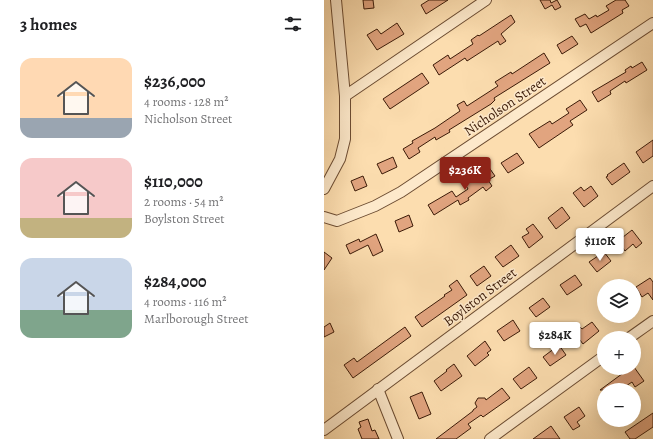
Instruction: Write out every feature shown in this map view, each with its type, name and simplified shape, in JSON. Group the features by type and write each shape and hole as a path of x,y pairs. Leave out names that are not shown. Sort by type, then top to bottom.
{"street":[{"path":"324,188 340,159 345,139 345,96 336,0"},
{"path":"345,96 486,0"},
{"name":"Nicholson Street","path":"324,217 337,221 375,206 401,192 653,23"},
{"name":"Boylston Street","path":"324,430 653,186"},
{"path":"639,331 653,321"},
{"path":"490,439 597,361"},
{"path":"378,389 398,439"}],"building":[{"path":"363,0 373,0 374,8 364,9"},
{"path":"429,0 448,0 426,14 421,5"},
{"path":"540,0 550,0 551,3 557,0 561,7 555,10 552,5 545,9"},
{"path":"616,0 625,0 629,6 622,10 623,13 591,33 586,24 580,27 575,19 585,14 589,19 596,15 597,17 609,10 606,6"},
{"path":"511,15 515,22 501,34 506,41 500,45 498,41 467,61 465,58 439,75 433,65 448,55 450,59 473,44 471,40"},
{"path":"397,23 404,34 377,50 367,35 377,29 381,34"},
{"path":"572,36 578,44 562,54 557,45"},
{"path":"544,53 550,63 494,98 495,100 491,104 449,130 450,132 436,140 435,137 418,148 420,152 409,159 403,149 413,143 412,141 460,111 457,105 464,101 467,106 498,86 495,82 511,72 512,74"},
{"path":"642,62 647,70 626,83 625,81 610,91 611,94 598,102 592,92 626,72 625,70 631,66 632,68"},
{"path":"422,73 429,83 390,109 383,99"},
{"path":"580,100 587,110 570,121 573,125 539,148 529,134 550,121 552,124 569,113 566,109"},
{"path":"653,140 653,156 643,163 636,152"},
{"path":"517,153 524,163 508,173 501,163"},
{"path":"393,157 397,167 382,174 377,164"},
{"path":"624,163 630,172 612,185 606,177 608,176 607,175"},
{"path":"488,166 495,176 488,180 492,186 486,191 483,187 468,198 469,200 460,205 458,200 434,215 428,205 452,191 456,197 468,189 464,182"},
{"path":"363,176 367,186 355,191 351,181"},
{"path":"591,186 598,196 584,207 573,193 581,187 584,191"},
{"path":"562,207 570,218 556,229 548,218"},
{"path":"409,215 413,226 399,232 395,221"},
{"path":"533,224 543,237 529,248 522,237 529,233 526,229"},
{"path":"632,230 642,243 636,248 633,244 625,251 618,241"},
{"path":"376,234 383,251 373,256 368,245 350,254 346,245 359,239 360,242"},
{"path":"511,245 519,256 503,267 495,257"},
{"path":"324,252 332,258 324,270"},
{"path":"604,252 611,261 597,272 589,262"},
{"path":"484,266 491,276 477,286 470,276"},
{"path":"575,275 582,285 567,295 560,285"},
{"path":"650,278 653,282 653,300 648,293 642,297 641,284"},
{"path":"457,280 467,295 422,327 415,317 452,290 449,286"},
{"path":"543,298 550,307 536,317 529,308"},
{"path":"513,320 520,331 504,341 497,331"},
{"path":"592,322 599,331 597,331 583,344 573,331 579,326 582,329"},
{"path":"330,323 334,332 324,337 324,327"},
{"path":"405,327 411,336 353,378 344,365 354,358 357,362"},
{"path":"485,341 491,350 487,353 489,355 475,366 467,356"},
{"path":"559,345 566,355 550,366 543,357"},
{"path":"454,364 462,376 441,391 434,381"},
{"path":"529,367 537,378 521,389 513,379"},
{"path":"620,375 640,375 644,381 641,383 610,383"},
{"path":"502,388 510,398 483,417 481,415 468,424 471,428 456,439 436,439 473,411 477,407 475,403 478,398 485,398 486,400"},
{"path":"422,392 431,414 419,419 410,397"},
{"path":"579,407 585,416 577,422 580,426 573,430 564,417"},
{"path":"653,413 653,427 635,439 630,439 625,432 632,427 641,427 641,421"},
{"path":"368,419 372,431 375,430 379,439 362,439 358,429 361,427 359,422"},
{"path":"551,426 560,439 533,439"}]}
